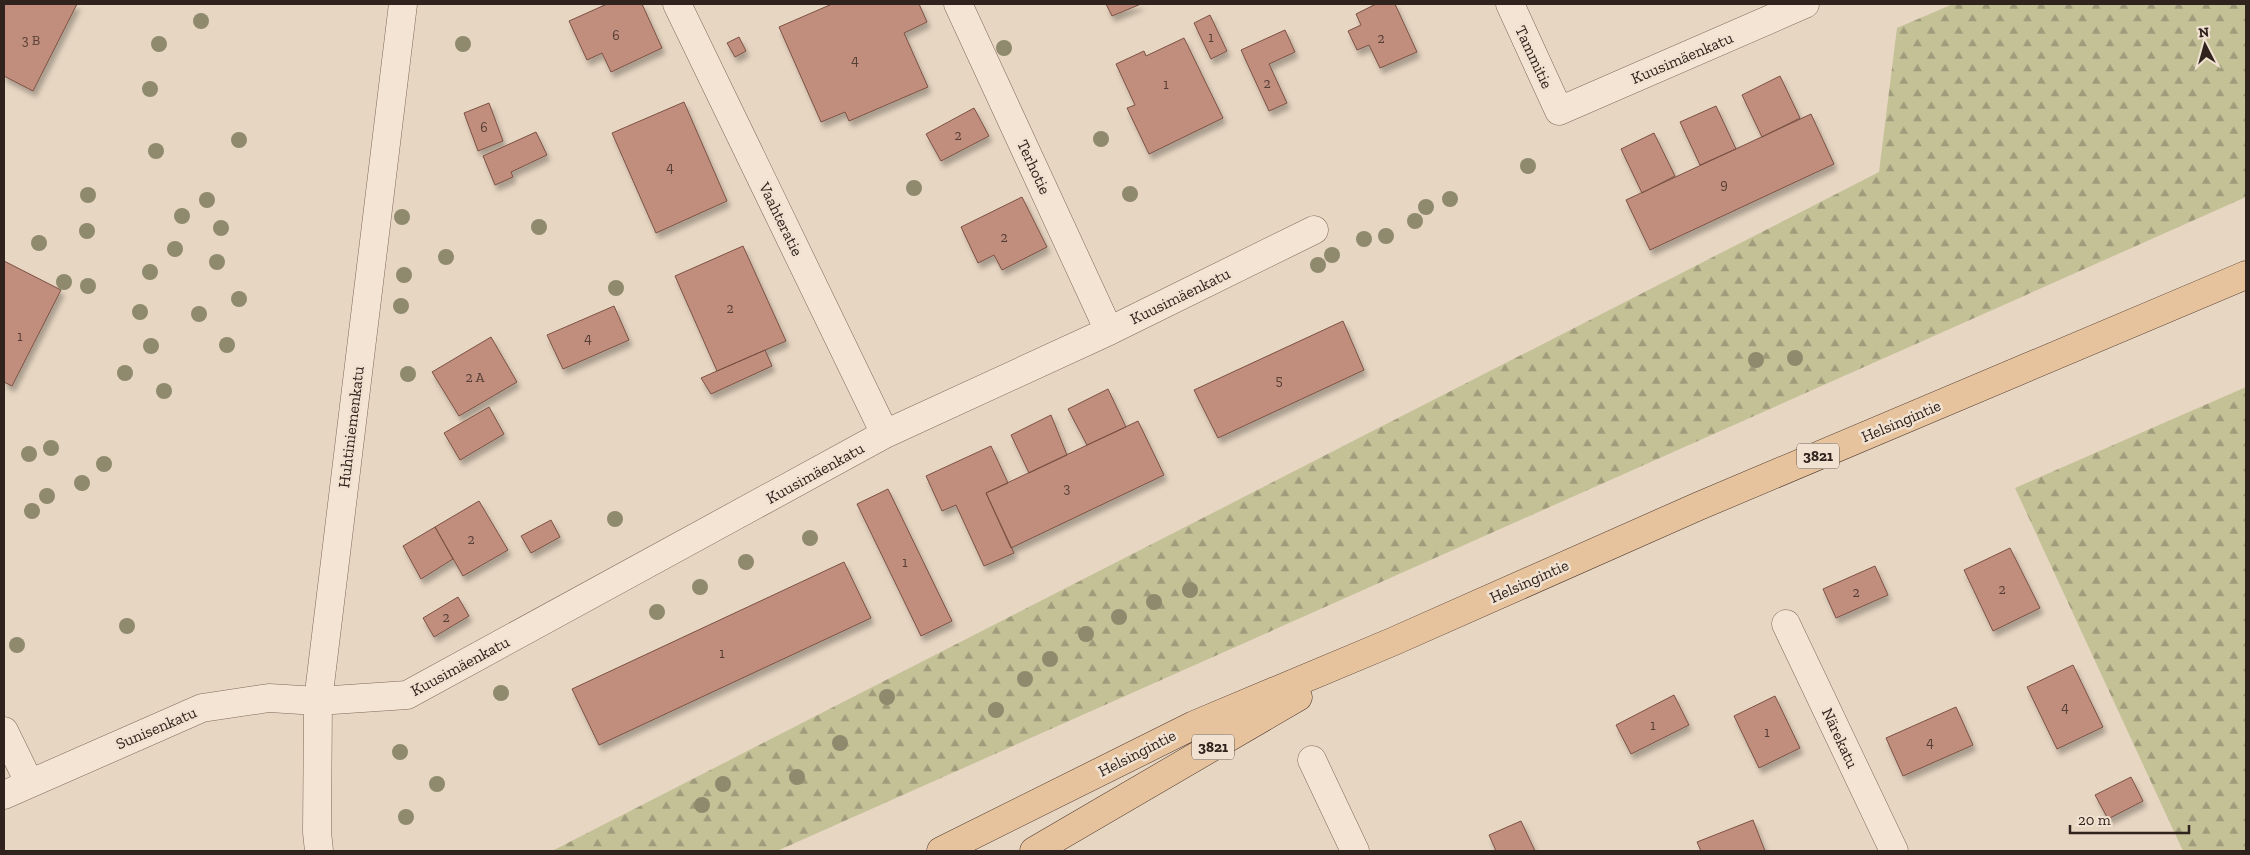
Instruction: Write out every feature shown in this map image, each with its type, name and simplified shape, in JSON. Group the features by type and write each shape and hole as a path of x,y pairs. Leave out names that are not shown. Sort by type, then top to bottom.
{"main road":[{"name":"Helsingintie","path":"941,851 1194,725 1392,642 1699,506 2246,275"},
{"name":"Helsingintie","path":"1034,851 1392,642"}],"street":[{"name":"Huhtiniemenkatu","path":"319,851 317,832 318,701 403,4"},
{"name":"Vaahteratie","path":"677,4 885,434"},
{"name":"Terhotie","path":"958,4 1109,331"},
{"name":"Tammitie","path":"1510,4 1559,111"},
{"name":"Kuusimäenkatu","path":"1559,111 1805,4"},
{"name":"Kuusimäenkatu","path":"318,701 406,695 885,434 1109,331 1314,230"},
{"name":"Närekatu","path":"1786,624 1894,851"},
{"name":"Sunisenkatu","path":"4,795 29,782 202,708 269,698 318,701"},
{"path":"4,731 29,782"},
{"path":"1312,760 1355,851"}],"green space":[{"path":"1953,4 2246,4 2246,197 777,851 552,851 1879,172 1897,28"},
{"path":"2246,387 2246,851 2183,851 2015,488"}],"building":[{"path":"4,4 77,4 33,91 4,76"},
{"path":"607,4 642,4 662,48 611,72 602,53 587,60 569,21"},
{"path":"832,4 919,4 927,22 904,33 928,87 849,121 845,112 821,122 779,27"},
{"path":"1106,4 1141,4 1112,16"},
{"path":"1376,4 1395,4 1417,52 1380,68 1369,45 1357,50 1348,31 1361,25 1356,14"},
{"path":"1210,15 1227,51 1211,59 1194,23"},
{"path":"1285,30 1295,52 1269,64 1287,103 1269,111 1241,50"},
{"path":"739,37 746,51 735,57 727,43"},
{"path":"1184,38 1223,118 1149,154 1127,108 1135,105 1116,64 1144,51 1146,56"},
{"path":"1780,76 1800,118 1762,137 1742,95"},
{"path":"684,102 727,201 656,233 612,133"},
{"path":"489,103 503,141 478,151 464,113"},
{"path":"1716,106 1736,149 1700,165 1680,122"},
{"path":"974,108 989,136 941,161 926,134"},
{"path":"1811,114 1834,164 1650,250 1626,200"},
{"path":"536,132 547,155 511,172 513,177 495,185 483,156"},
{"path":"1654,133 1675,176 1642,193 1621,149"},
{"path":"1022,197 1047,247 1002,270 994,255 978,263 961,227"},
{"path":"743,246 786,341 717,371 675,276"},
{"path":"4,261 61,290 12,386 4,382"},
{"path":"614,306 629,340 563,369 547,335"},
{"path":"1343,321 1364,370 1218,438 1194,390"},
{"path":"491,337 517,382 459,416 432,372"},
{"path":"765,350 772,366 711,394 701,378"},
{"path":"1108,389 1126,427 1087,445 1068,409"},
{"path":"489,407 504,434 460,460 444,433"},
{"path":"1051,415 1067,455 1029,473 1011,435"},
{"path":"1138,421 1164,475 1011,548 986,493"},
{"path":"991,446 1008,483 986,493 1014,553 984,566 956,505 942,511 926,476"},
{"path":"888,489 952,621 921,636 857,504"},
{"path":"479,501 508,550 463,576 435,527"},
{"path":"551,520 560,537 531,553 521,536"},
{"path":"435,527 453,559 421,579 403,546"},
{"path":"2010,548 2040,608 1993,631 1964,570"},
{"path":"844,562 871,618 599,745 572,689"},
{"path":"1875,566 1888,595 1836,618 1823,589"},
{"path":"458,597 469,616 434,637 423,618"},
{"path":"2073,665 2103,727 2057,749 2027,687"},
{"path":"1674,695 1689,725 1631,754 1616,725"},
{"path":"1775,696 1800,748 1759,768 1734,716"},
{"path":"1956,707 1973,745 1903,776 1886,738"},
{"path":"2131,777 2143,801 2108,819 2095,795"},
{"path":"1753,820 1765,851 1701,851 1697,842"},
{"path":"1521,821 1535,851 1496,851 1489,835"}]}
